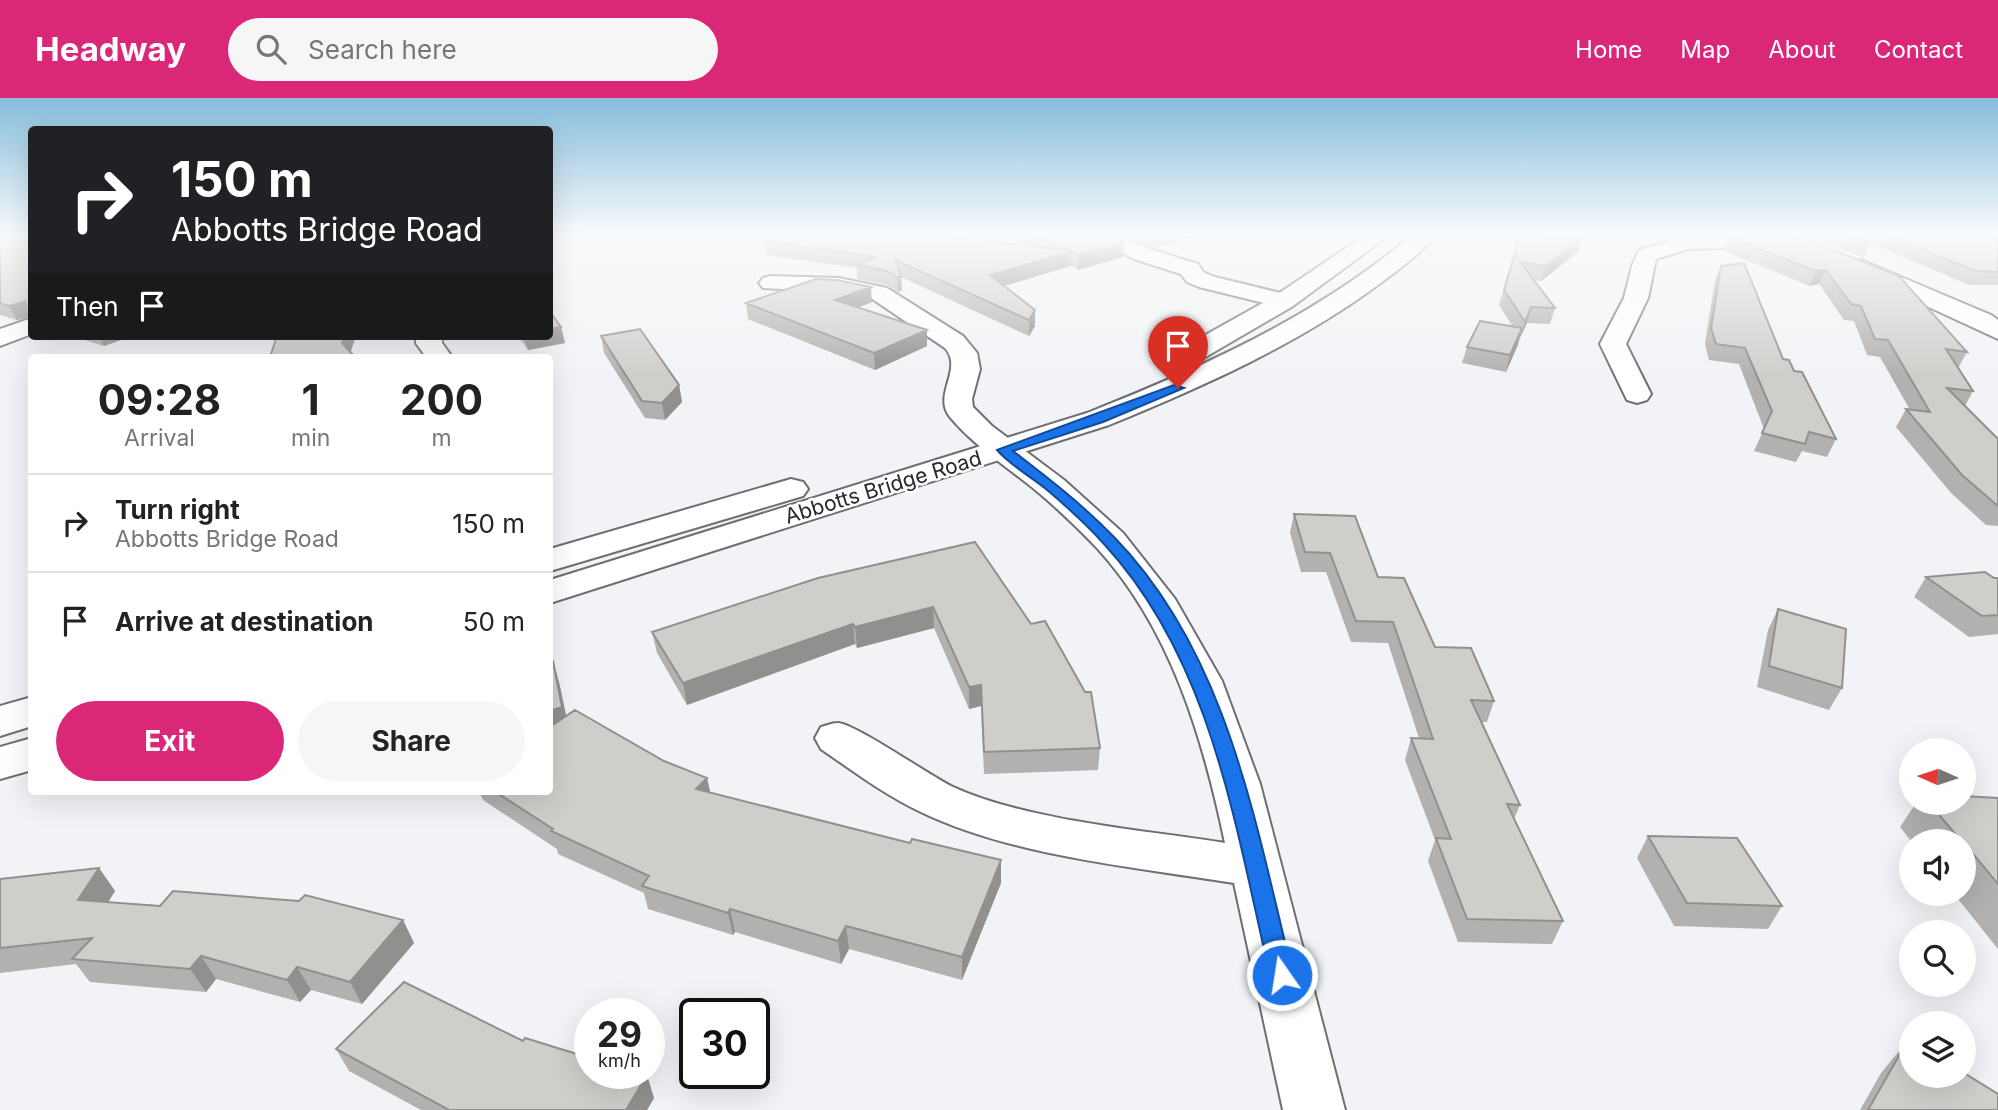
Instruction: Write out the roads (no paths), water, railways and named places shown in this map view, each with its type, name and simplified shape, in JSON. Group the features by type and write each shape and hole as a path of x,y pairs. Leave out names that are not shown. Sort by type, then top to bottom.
{"street":[{"path":"776,283 870,290 879,293 954,342 967,361 958,400 959,409 992,441 1052,487 1110,541 1156,599 1201,681 1236,784 1314,1110"},
{"path":"1257,283 1293,295"},
{"name":"Abbotts Bridge Road","path":"553,591 992,441 1196,351 1310,283"},
{"name":"Abbotts Bridge Road","path":"553,558 992,441 1098,419 1178,388 1258,348 1311,319 1365,283"},
{"path":"1637,394 1612,344 1637,296 1638,283"},
{"path":"1898,283 1982,320 1998,331"},
{"path":"0,338 28,327"},
{"path":"0,721 28,712"},
{"path":"837,738 903,781 970,813 1101,843 1256,867"},
{"path":"0,763 28,755"}]}
